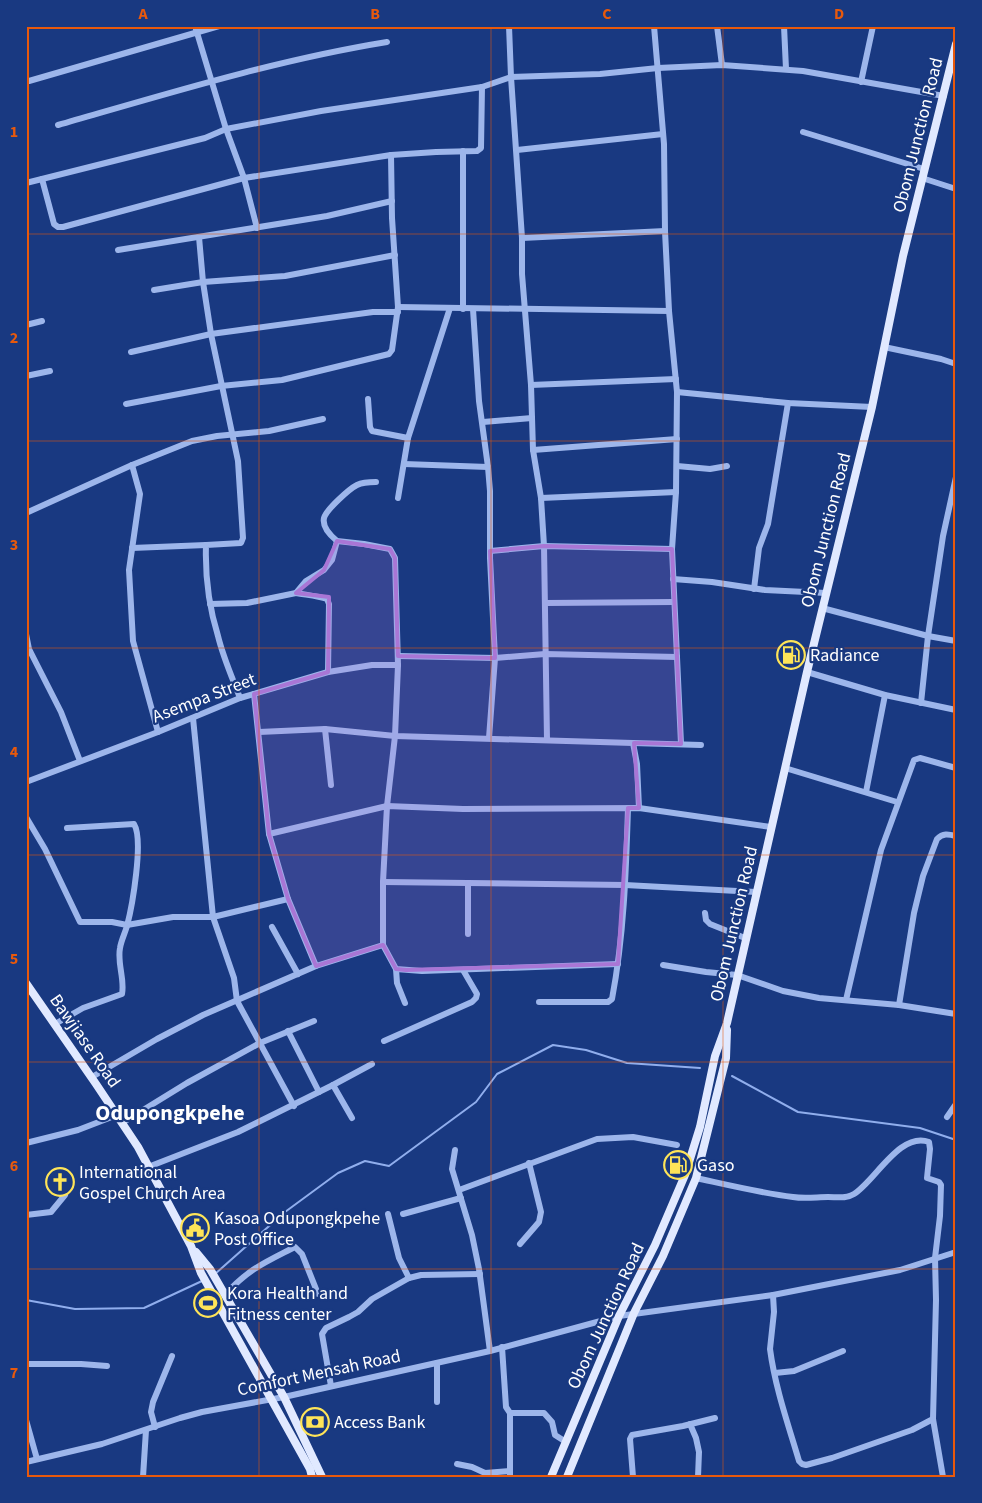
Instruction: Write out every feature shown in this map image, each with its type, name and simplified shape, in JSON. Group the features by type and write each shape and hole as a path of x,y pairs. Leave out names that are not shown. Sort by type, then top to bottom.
{"main road":[{"name":"Obom Junction Road","path":"551,1477 619,1316 655,1245 685,1175 700,1127 715,1056 727,1023 822,608 872,407 903,256 956,44"},
{"name":"Bawjiase Road","path":"26,983 56,1024 138,1147 191,1246 201,1273 310,1469 312,1477"},
{"name":"Obom Junction Road","path":"567,1477 634,1313 663,1256 696,1178 726,1058 727,1023"},
{"name":"Bawjiase Road","path":"191,1246 210,1269 284,1397 322,1477"}],"street":[{"path":"195,26 226,129 244,178 257,228"},
{"path":"29,80 219,26"},
{"path":"509,26 522,238 522,274 532,385 533,450 541,498 544,546 546,740"},
{"path":"654,26 664,134 665,231 669,311 677,392 676,492 672,549 681,744"},
{"path":"717,26 722,65"},
{"path":"784,26 786,69"},
{"path":"861,82 873,26"},
{"path":"58,125 211,82 356,47 387,42"},
{"path":"26,182 205,138 226,129 321,111 482,87 511,77 600,74 658,68 722,65 786,69 944,96"},
{"path":"42,179 54,224 58,227 244,178 391,155 477,151 481,148 482,87"},
{"path":"803,132 924,169"},
{"path":"517,150 664,134"},
{"path":"463,151 463,309"},
{"path":"126,404 221,386 282,380 389,354 392,350 398,309 394,255 391,155"},
{"path":"922,178 956,189"},
{"path":"118,250 327,216 392,201"},
{"path":"522,238 665,231"},
{"path":"132,548 236,544 241,543 243,538 238,461 211,334 203,282 199,237"},
{"path":"154,290 203,282 285,276 394,255"},
{"path":"398,498 408,438 450,308"},
{"path":"132,352 211,334 398,309 669,311"},
{"path":"473,309 479,401 488,467 495,658 489,738"},
{"path":"26,326 42,321"},
{"path":"884,347 956,364"},
{"path":"26,376 50,371"},
{"path":"532,385 676,379"},
{"path":"677,392 788,403 872,407"},
{"path":"368,399 372,431 408,438"},
{"path":"754,588 759,548 768,524 788,403"},
{"path":"483,422 532,418"},
{"path":"26,513 132,465 192,441 218,436 269,431 324,419"},
{"path":"533,450 677,439"},
{"path":"404,464 488,467"},
{"path":"132,465 140,494 129,570 133,640 158,732"},
{"path":"676,466 710,469 727,466"},
{"path":"921,703 928,636 943,536 956,478"},
{"path":"376,482 357,484 329,510 324,517 324,523 329,533 337,541 364,544 390,550 395,558 398,665 395,736 387,806 383,882 383,945 396,969 397,983 405,1003"},
{"path":"541,498 676,492"},
{"path":"296,592 306,581 324,570 332,560 337,541"},
{"path":"206,545 206,570 210,604 218,636 240,698"},
{"path":"490,551 544,546 672,549"},
{"path":"673,578 754,588 826,593"},
{"path":"210,604 247,603 296,592 327,599 330,604 328,672"},
{"path":"545,603 674,602"},
{"path":"822,608 928,636 956,641"},
{"path":"26,634 29,649 61,712 80,761"},
{"path":"398,656 495,658 545,654 677,657"},
{"name":"Asempa Street","path":"26,782 158,732 240,698 328,672 372,665 398,665"},
{"path":"807,672 885,695 956,710"},
{"path":"254,694 269,834 288,899 316,966"},
{"path":"866,792 885,695"},
{"path":"192,718 213,917 234,978 237,1001 294,1106"},
{"path":"259,732 325,729 395,736 701,745"},
{"path":"325,729 331,785"},
{"path":"633,743 637,764 640,808"},
{"path":"846,1000 881,850 897,802 914,760 920,758 956,768"},
{"path":"785,768 897,802"},
{"path":"269,834 387,806 463,809 640,808 771,827"},
{"path":"539,1002 608,1002 612,999 618,964 626,885 628,808"},
{"path":"26,817 45,849 80,922 112,922 127,926 173,917 213,917 288,899"},
{"path":"56,1024 83,1008 122,994 123,988 119,964 120,948 127,926 137,868 138,830 134,824 67,828"},
{"path":"899,1005 914,913 923,876 937,839 941,835 946,834 956,836"},
{"path":"383,882 626,885 756,892"},
{"path":"468,883 468,934"},
{"path":"705,913 706,920 710,924 745,938"},
{"path":"272,927 298,974"},
{"path":"92,1077 157,1039 203,1016 316,966 383,945"},
{"path":"396,969 422,971 618,964"},
{"path":"663,965 737,975 784,991 819,998 899,1005 956,1014"},
{"path":"384,1041 472,1002 477,994 462,970"},
{"path":"122,1123 187,1083 260,1043 314,1021"},
{"path":"288,1031 319,1092"},
{"path":"148,1167 238,1132 294,1106 372,1064"},
{"path":"333,1085 352,1118"},
{"path":"947,1117 956,1104"},
{"path":"26,1143 78,1130 117,1115"},
{"path":"459,1190 597,1139 633,1137 677,1145"},
{"path":"696,1178 795,1198 846,1197 861,1188 895,1152 910,1143 926,1140 929,1142 927,1178 939,1182 941,1186 935,1258 936,1300 933,1419 943,1477"},
{"path":"455,1150 452,1169 480,1274 490,1351"},
{"path":"520,1244 539,1222 541,1212 529,1163"},
{"path":"26,1215 51,1212 65,1195"},
{"path":"403,1214 461,1198"},
{"path":"388,1214 399,1258 409,1278"},
{"path":"225,1295 241,1278 255,1267 295,1247 302,1254 318,1294"},
{"name":"Comfort Mensah Road","path":"26,1462 102,1444 202,1412 284,1397 490,1351 619,1316 773,1295 900,1270 956,1252"},
{"path":"331,1386 322,1334 323,1330 358,1312 372,1299 409,1278 421,1275 480,1274"},
{"path":"773,1295 775,1306 770,1349 778,1388 799,1460 802,1464 806,1465 832,1458 912,1430 933,1419"},
{"path":"457,1464 472,1467 485,1473 510,1474 510,1412 506,1407 502,1347"},
{"path":"775,1373 794,1371 843,1351"},
{"path":"155,1427 151,1412 153,1402 172,1356"},
{"path":"437,1363 437,1402"},
{"path":"26,1364 107,1366"},
{"path":"510,1412 544,1413 552,1422 554,1435 566,1442"},
{"path":"633,1477 630,1439 632,1436 715,1418"},
{"path":"26,1420 37,1459"},
{"path":"690,1424 699,1452 698,1477"},
{"path":"143,1477 146,1430"}],"highlighted area":[{"path":"337,541 390,549 395,558 398,656 495,658 490,551 544,546 672,549 681,744 634,743 639,808 628,808 618,964 406,970 396,969 383,945 316,966 288,899 269,834 254,694 328,672 329,597 296,593 324,570"}],"waterway":[{"path":"215,1274 285,1212 338,1173 365,1161 389,1166 476,1102 497,1074 553,1045 586,1050 627,1063 700,1068"},
{"path":"732,1076 798,1112 920,1128 956,1140"},
{"path":"26,1300 75,1309 144,1308 202,1281"}],"place":[{"name":"Radiance","path":"791,655"},
{"name":"Gaso","path":"678,1165"},
{"name":"International Gospel Church Area","path":"60,1182"},
{"name":"Kasoa Odupongkpehe Post Office","path":"195,1228"},
{"name":"Kora Health and Fitness center","path":"208,1303"},
{"name":"Access Bank","path":"315,1422"}],"district":[{"name":"Odupongkpehe","path":"170,1113"}]}
